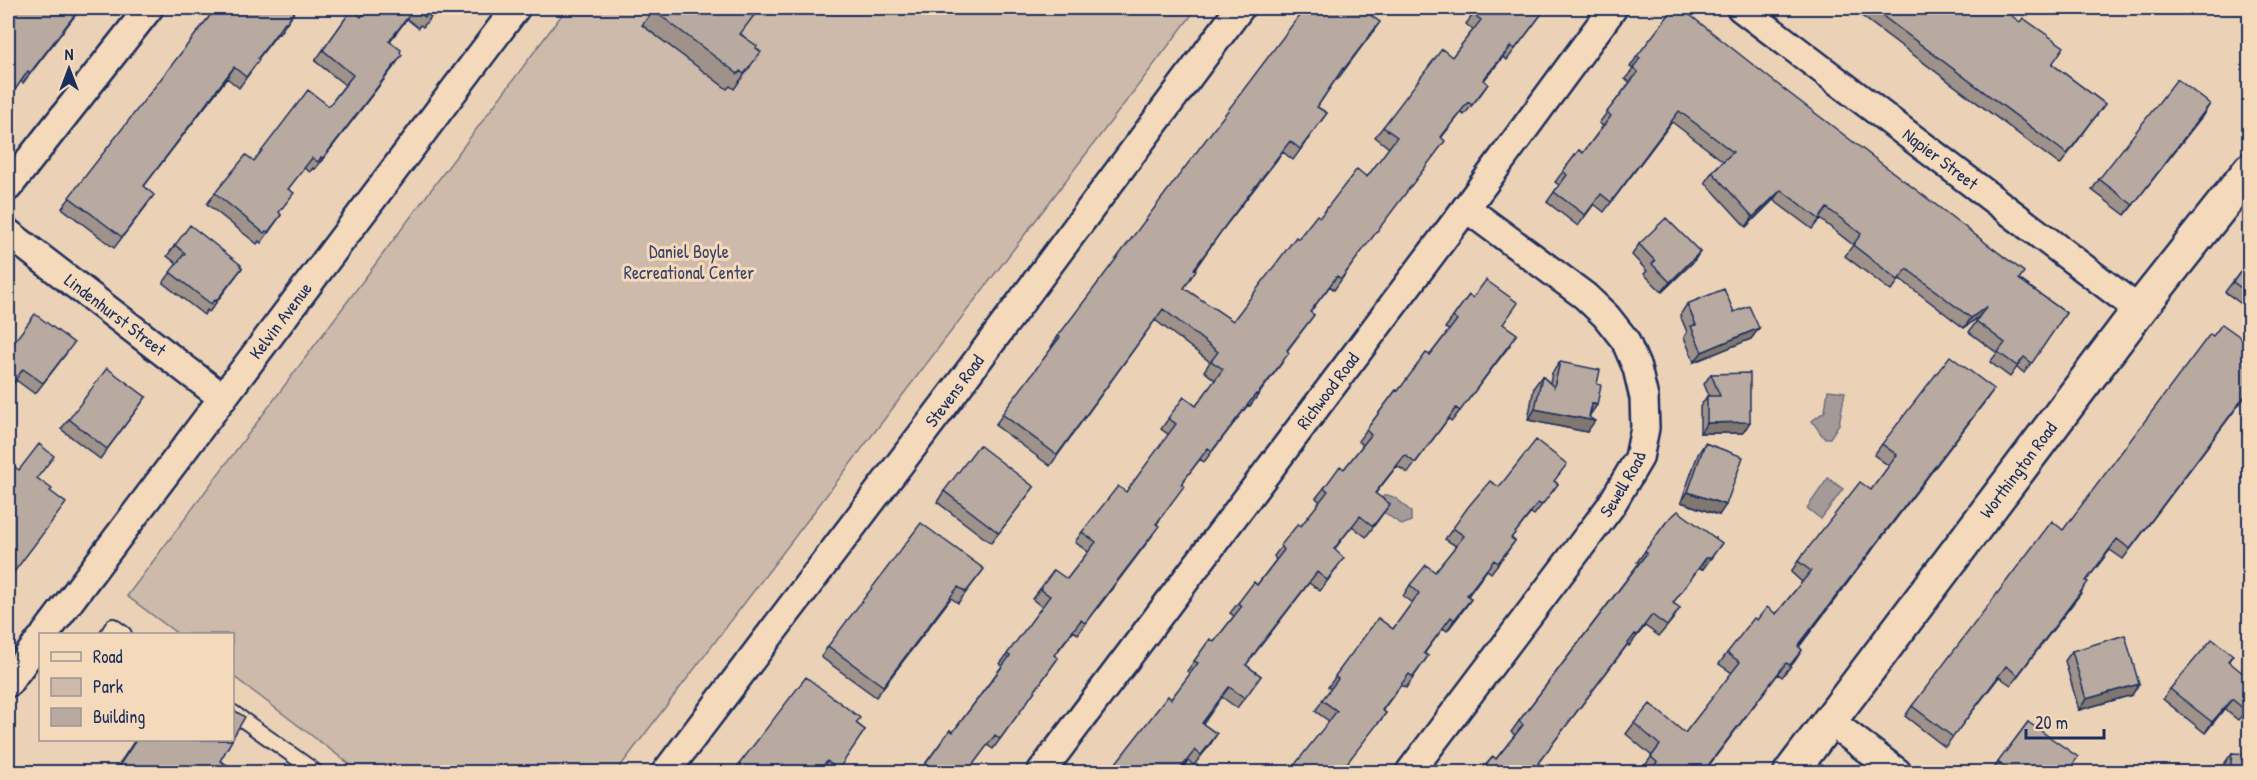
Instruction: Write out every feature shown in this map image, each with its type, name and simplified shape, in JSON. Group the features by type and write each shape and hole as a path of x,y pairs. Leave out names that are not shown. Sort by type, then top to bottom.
{"street":[{"path":"8,187 149,8"},
{"name":"Kelvin Avenue","path":"46,633 516,8"},
{"name":"Stevens Road","path":"666,772 945,404 1240,8"},
{"name":"Richwood Road","path":"1041,772 1466,208 1613,8"},
{"name":"Napier Street","path":"1741,8 2139,310"},
{"name":"Worthington Road","path":"1791,772 2139,310 2248,174"},
{"name":"Sewell Road","path":"1410,772 1610,507 1640,458 1645,428 1644,398 1637,368 1625,340 1606,316 1585,296 1466,208"},
{"name":"Lindenhurst Street","path":"8,233 223,398"},
{"path":"8,684 39,641"},
{"path":"1830,721 1897,772"}],"lane":[{"path":"109,633 113,626 123,633"},
{"path":"234,713 316,772"}],"green space":[{"name":"Daniel Boyle Recreational Center","path":"567,8 1197,8 616,772 360,772 234,677 234,633 177,633 127,596"}],"shaded area":[{"path":"1828,390 1845,392 1839,424 1830,438 1824,438 1812,421 1825,411"},
{"path":"1828,478 1843,489 1821,519 1807,508"},
{"path":"1385,495 1396,499 1411,512 1411,521 1402,525 1381,510 1381,498"}],"building":[{"path":"10,8 80,8 30,73 28,71 8,100 8,11"},
{"path":"216,8 297,8 246,77 234,67 144,186 154,195 122,237 69,197"},
{"path":"369,8 437,8 430,16 428,14 425,17 414,9 389,41 401,50 402,55 323,158 321,157 318,162 312,158 288,189 294,193 279,212 281,215 268,232 264,233 215,193 246,155 254,161 308,90 329,106 353,75 323,50 352,9 361,17"},
{"path":"655,8 746,8 755,14 740,34 757,46 756,48 761,52 744,74 740,71 738,74 653,10"},
{"path":"1305,8 1360,8 1380,22 1343,68 1317,107 1327,113 1300,149 1290,141 1194,269 1196,270 1184,288 1233,321 1296,237 1298,239 1317,215 1320,217 1357,169 1367,177 1397,137 1383,127 1442,49 1452,57 1481,20 1473,14 1478,8 1546,8 1515,49 1511,46 1483,80 1488,84 1472,105 1468,102 1441,137 1445,141 1341,279 1337,276 1310,312 1314,315 1287,350 1289,353 1212,451 1208,448 1181,484 1184,486 1156,524 1159,526 1085,623 1081,620 1054,655 1058,658 1000,739 995,735 968,771 970,772 925,772 921,770 950,730 953,732 1010,656 1007,654 1050,596 1040,589 1054,570 1067,579 1096,542 1082,532 1118,486 1126,492 1176,424 1168,418 1184,397 1196,406 1223,369 1211,361 1218,352 1163,309 1057,455 1002,414"},
{"path":"1674,8 1681,8 2024,272 2019,279 2066,313 2032,363 2024,357 2017,366 1998,352 2005,343 1976,321 1987,306 1971,318 1907,269 1898,280 1853,245 1861,234 1827,208 1819,219 1781,190 1753,217 1712,172 1733,152 1679,111 1611,202 1601,194 1585,215 1554,192 1567,175 1563,171 1579,150 1583,153 1611,116 1607,112 1638,72 1633,68 1640,58 1637,56"},
{"path":"1872,8 2001,8 2020,22 2023,18 2064,47 2052,64 2105,104 2067,154"},
{"path":"2177,79 2210,104 2133,205 2099,179"},
{"path":"1666,218 1700,252 1670,282 1652,264 1655,261 1639,244"},
{"path":"190,225 242,268 216,301 214,300 211,304 170,272 185,253 175,245"},
{"path":"2250,259 2250,294 2233,282"},
{"path":"1486,280 1518,303 1503,324 1517,334 1460,411 1456,408 1415,463 1405,455 1375,493 1390,504 1373,526 1360,516 1334,549 1344,558 1327,580 1317,572 1259,647 1246,665 1261,676 1245,698 1229,687 1202,723 1217,734 1201,755 1195,750 1178,772 1109,772 1168,696 1171,699 1198,663 1194,661 1210,639 1214,642 1242,606 1238,603 1254,582 1257,585 1284,550 1281,545 1298,524 1301,526 1328,491 1324,488 1340,466 1344,469 1371,435 1366,430 1396,390 1398,391 1426,353 1430,355 1457,320 1453,317 1469,295 1473,298"},
{"path":"1724,289 1734,312 1749,306 1759,328 1702,352 1691,326 1696,325 1687,304"},
{"path":"35,314 74,343 43,383 23,369 14,382 8,377 8,350"},
{"path":"2222,324 2250,344 2250,389 2130,549 2117,539 2086,581 2088,582 2018,675 2006,666 1953,737 1912,706 2052,521 2063,530 2210,334 2213,336"},
{"path":"1950,356 1994,389 1798,646 1802,650 1790,665 1786,663 1703,772 1649,772 1657,762 1651,757 1660,745 1634,723 1650,704 1685,733 1740,662 1727,653 1754,618 1757,620 1767,607 1776,614 1811,571 1798,561 1860,482 1871,490 1897,455 1882,444"},
{"path":"1560,362 1600,370 1597,384 1601,385 1597,405 1592,403 1589,417 1595,421 1535,409 1542,376 1554,387"},
{"path":"107,368 146,397 107,449 69,419"},
{"path":"1750,373 1750,422 1707,423 1707,396 1720,396 1711,374"},
{"path":"1536,440 1567,464 1554,481 1558,484 1542,505 1538,503 1511,538 1515,541 1498,563 1494,560 1467,595 1471,599 1454,620 1451,617 1424,653 1428,656 1413,677 1409,674 1382,710 1386,713 1340,772 1289,772 1337,711 1322,700 1338,679 1335,676 1378,618 1393,629 1419,593 1410,585 1426,565 1435,572 1464,536 1453,528 1468,507 1490,481 1499,487"},
{"path":"1705,443 1743,457 1726,505 1688,492"},
{"path":"39,444 54,456 37,478 66,503 8,580 8,468 11,464 19,470"},
{"path":"979,445 1034,487 999,533 944,491"},
{"path":"1678,511 1722,543 1711,558 1706,558 1673,603 1680,608 1667,626 1652,615 1637,635 1635,634 1538,763 1551,772 1480,772 1493,756 1496,759 1523,725 1519,721 1647,553 1645,551 1667,521"},
{"path":"921,523 984,569 966,592 958,587 883,686 828,646"},
{"path":"2125,635 2139,684 2086,699 2072,651"},
{"path":"2212,639 2233,655 2228,661 2250,679 2250,705 2245,710 2232,699 2212,722 2170,689"},
{"path":"806,677 860,718 856,723 865,730 838,770 827,761 818,772 733,772"},
{"path":"234,710 245,717 234,736"},
{"path":"2028,722 2078,757 2067,772 2011,772 1998,762"},
{"path":"135,741 231,741 220,761 239,772 115,772"},
{"path":"2232,753 2250,754 2250,772 2230,772"}]}
